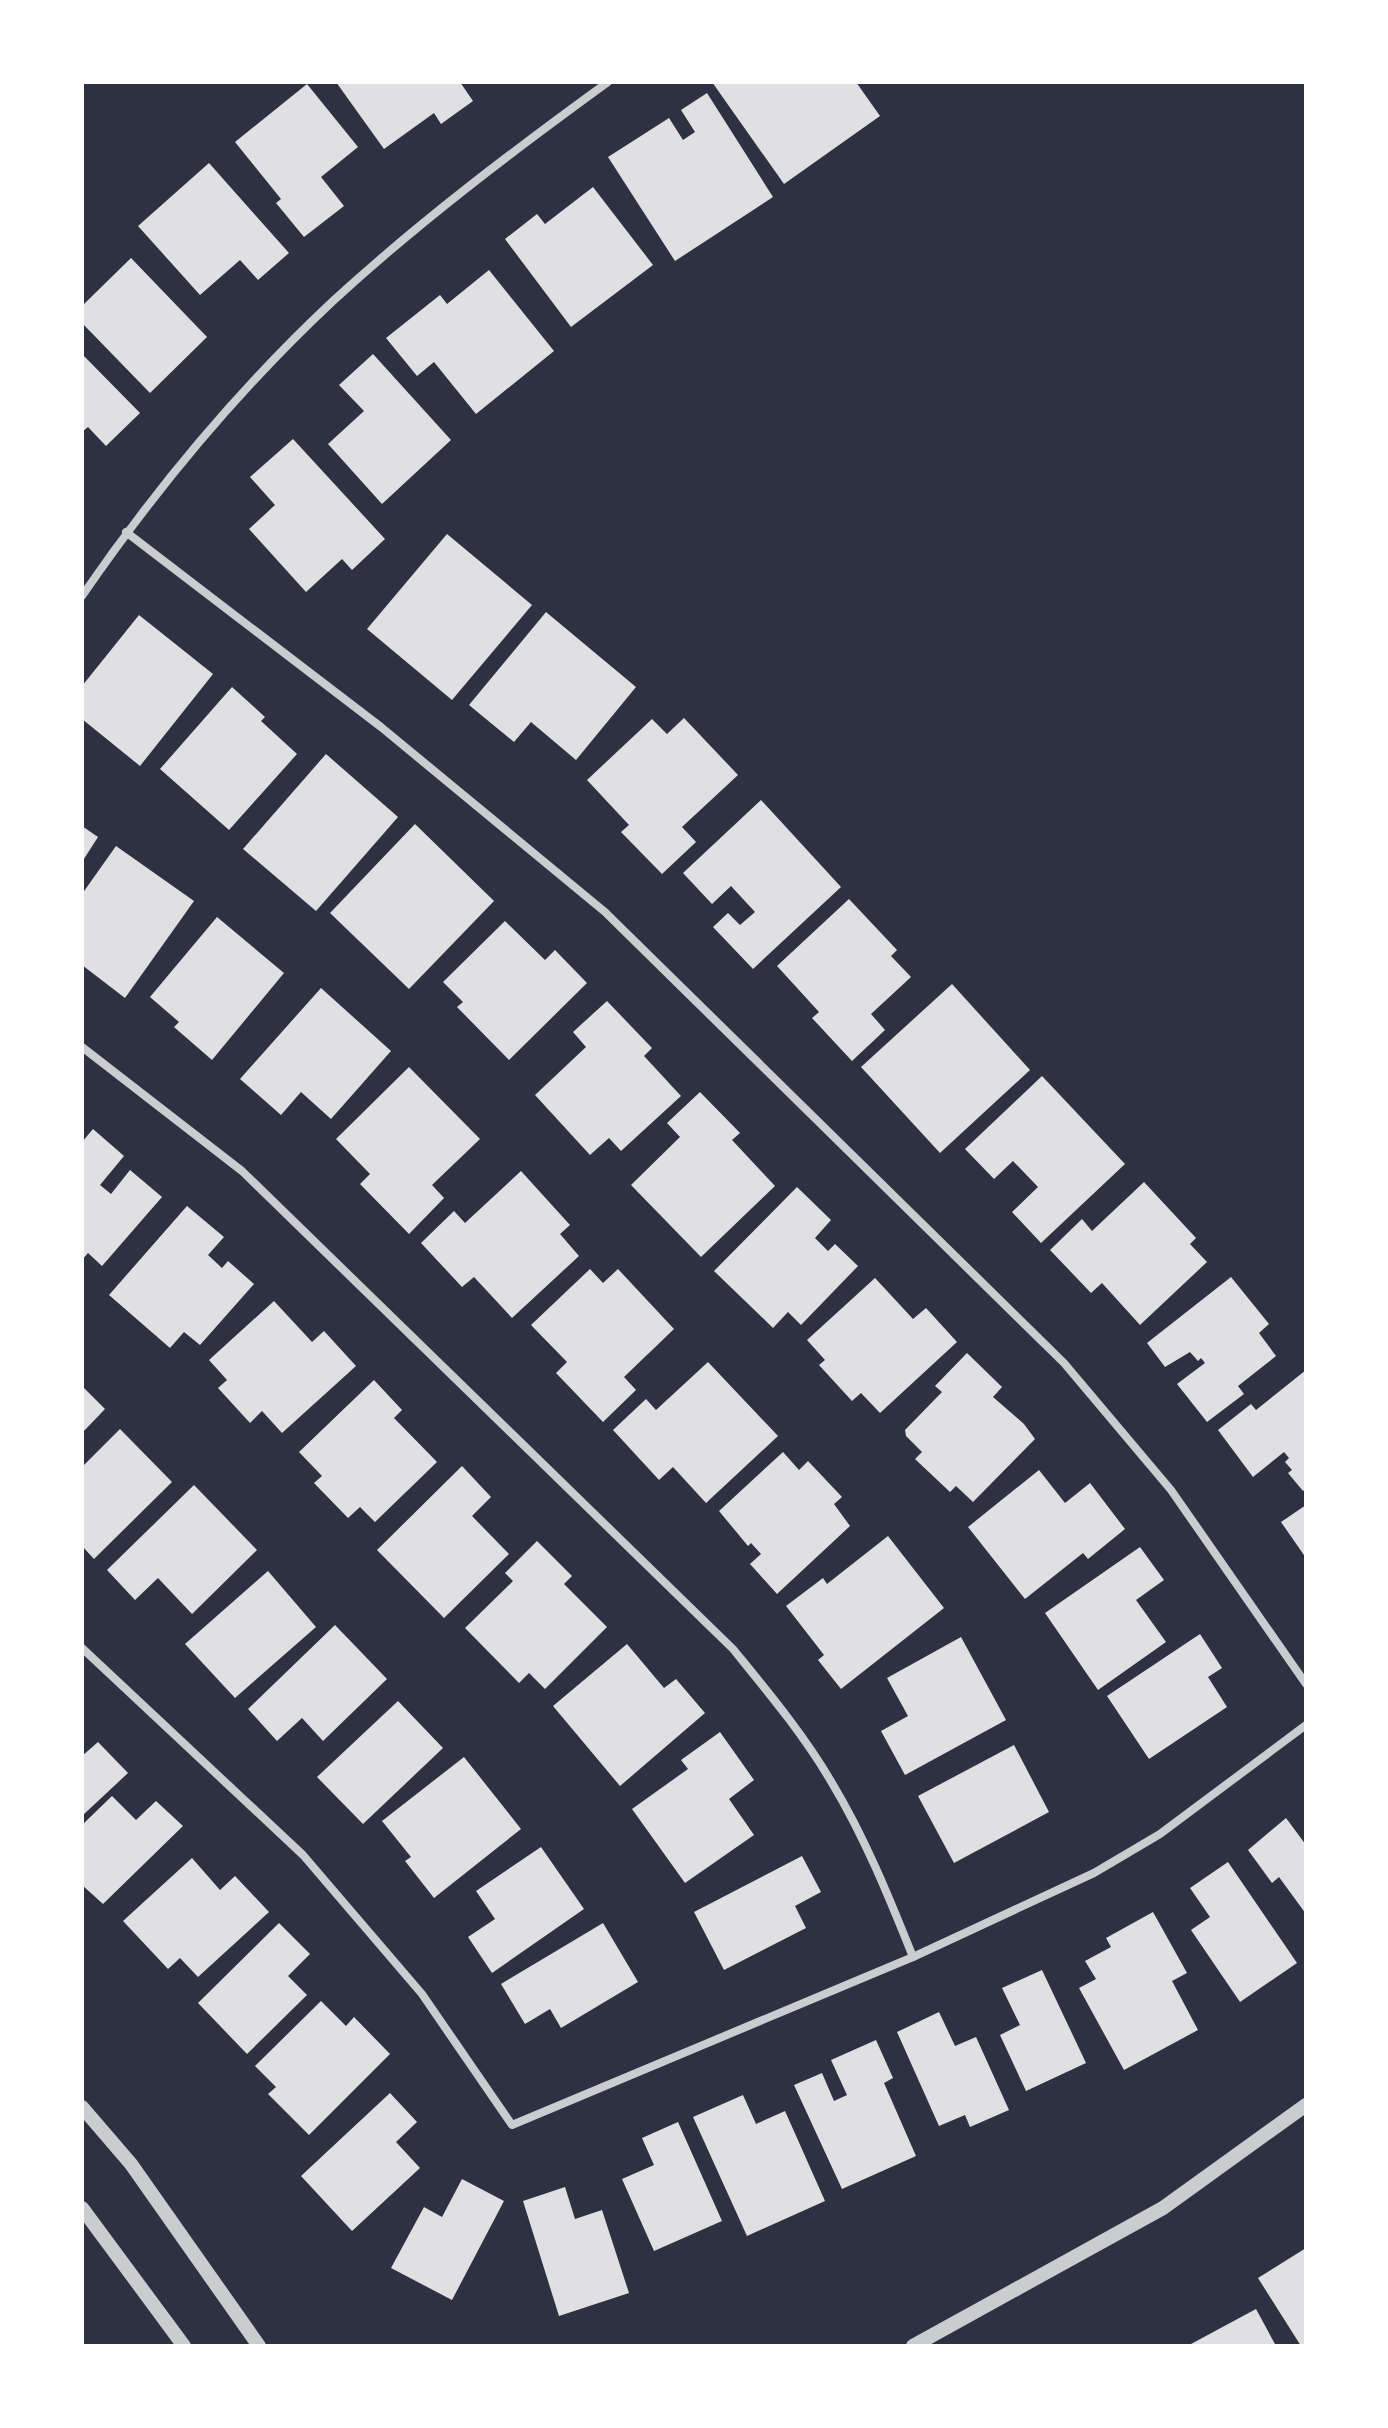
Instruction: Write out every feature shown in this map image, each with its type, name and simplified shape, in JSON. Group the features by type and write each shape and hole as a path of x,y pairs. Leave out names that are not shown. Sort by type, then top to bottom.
{"street":[{"path":"82,596 126,532 237,398 333,301 455,198 608,82"},
{"path":"126,532 381,727 605,912 1064,1363 1171,1490 1306,1684"},
{"path":"82,1047 242,1171 733,1649 784,1711 832,1781 874,1861 913,1957"},
{"path":"82,1648 303,1855 422,1994 512,2125 913,1957 1094,1873 1234,1782 1306,1725"},
{"path":"913,2346 1163,2208 1306,2105"},
{"path":"82,2107 131,2164 259,2346"},
{"path":"82,2208 184,2346"}],"building":[{"path":"336,82 460,82 473,101 441,124 434,113 384,149"},
{"path":"712,82 856,82 880,116 784,184"},
{"path":"307,84 358,147 321,177 344,206 304,237 276,203 281,199 235,142"},
{"path":"707,93 773,197 675,261 608,157 669,118 683,140 695,132 681,110"},
{"path":"209,163 289,253 258,280 240,260 200,295 138,226"},
{"path":"593,187 653,265 571,327 505,239 537,214 545,224"},
{"path":"131,258 207,337 150,393 82,323 82,306"},
{"path":"489,270 554,351 476,414 434,362 417,376 386,338 440,295 447,304"},
{"path":"82,354 140,413 106,446 88,427 82,432"},
{"path":"373,354 451,440 382,504 328,444 364,411 339,385"},
{"path":"293,439 385,539 352,570 342,559 306,592 249,529 275,505 250,477"},
{"path":"447,534 532,605 452,700 367,629"},
{"path":"546,612 636,687 576,760 531,722 514,742 469,705"},
{"path":"139,615 213,674 140,766 82,719 82,686"},
{"path":"232,687 265,717 261,721 297,754 229,830 160,769"},
{"path":"684,718 738,775 682,827 696,842 662,874 621,832 629,825 587,780 652,719 667,734"},
{"path":"326,754 398,817 316,911 243,849"},
{"path":"761,800 841,887 753,969 713,927 728,913 740,925 755,912 731,886 712,904 683,873"},
{"path":"415,824 494,901 409,989 330,913"},
{"path":"82,826 98,837 82,862"},
{"path":"116,846 194,901 125,998 82,965 82,894"},
{"path":"849,899 897,950 891,956 911,977 871,1014 885,1030 852,1061 812,1018 819,1012 777,966"},
{"path":"217,917 284,973 212,1060 174,1027 179,1022 150,997"},
{"path":"505,921 545,960 555,950 587,983 509,1060 457,1007 463,1002 443,982"},
{"path":"952,984 1030,1070 940,1153 861,1067"},
{"path":"321,988 391,1051 331,1119 301,1092 281,1115 240,1079"},
{"path":"607,1001 652,1048 644,1056 681,1096 621,1151 609,1138 590,1155 535,1095 586,1047 573,1032"},
{"path":"409,1067 480,1139 432,1185 444,1198 409,1234 360,1184 370,1174 336,1139"},
{"path":"1042,1076 1125,1164 1041,1243 1012,1212 1038,1187 1013,1161 994,1179 965,1149"},
{"path":"700,1092 740,1133 732,1140 775,1186 701,1257 631,1185 680,1137 667,1123"},
{"path":"93,1129 124,1156 100,1185 111,1194 130,1170 162,1197 102,1266 88,1253 82,1260 82,1142"},
{"path":"521,1171 570,1225 560,1234 579,1256 512,1318 474,1277 462,1287 421,1243 454,1211 465,1223"},
{"path":"1144,1182 1196,1238 1190,1244 1207,1262 1140,1325 1102,1283 1091,1293 1050,1250 1082,1219 1092,1231"},
{"path":"797,1187 831,1220 815,1238 828,1251 835,1244 858,1266 801,1325 788,1312 773,1328 714,1271"},
{"path":"187,1206 224,1237 208,1255 222,1268 228,1261 254,1284 200,1345 184,1332 170,1348 109,1295"},
{"path":"590,1269 603,1283 618,1269 674,1329 624,1377 636,1390 603,1422 556,1373 567,1362 531,1325"},
{"path":"1231,1277 1269,1324 1259,1333 1276,1356 1238,1386 1244,1394 1207,1422 1177,1384 1205,1363 1201,1358 1198,1361 1190,1352 1165,1367 1147,1343"},
{"path":"875,1278 913,1319 926,1308 957,1342 880,1413 861,1393 852,1401 819,1365 825,1360 807,1340"},
{"path":"274,1301 312,1342 324,1331 356,1366 282,1433 262,1411 250,1423 218,1388 227,1380 209,1360"},
{"path":"967,1353 1002,1387 993,1397 1024,1424 1035,1439 973,1502 956,1486 950,1492 915,1459 922,1452 906,1436 905,1430 942,1392 935,1386"},
{"path":"708,1362 778,1436 706,1503 673,1467 659,1480 613,1430 646,1399 656,1410"},
{"path":"1306,1370 1306,1488 1303,1491 1288,1473 1292,1470 1285,1462 1289,1458 1284,1452 1253,1477 1218,1430 1251,1404 1256,1410"},
{"path":"374,1380 402,1410 394,1418 437,1462 375,1522 360,1507 348,1518 314,1483 322,1476 299,1452"},
{"path":"82,1386 105,1409 82,1433"},
{"path":"120,1429 172,1482 94,1559 82,1546 82,1467"},
{"path":"783,1452 799,1470 808,1461 842,1497 834,1504 850,1526 777,1594 750,1564 761,1554 751,1543 748,1546 719,1511"},
{"path":"462,1466 491,1497 472,1516 509,1554 444,1618 377,1550"},
{"path":"1039,1470 1065,1503 1090,1483 1125,1529 1088,1559 1083,1553 1025,1599 968,1527"},
{"path":"194,1485 257,1550 192,1614 158,1578 135,1600 107,1570"},
{"path":"1306,1505 1306,1558 1281,1522"},
{"path":"888,1536 944,1608 841,1689 818,1660 824,1655 786,1606 823,1578 827,1584"},
{"path":"537,1541 572,1576 564,1584 607,1627 545,1689 529,1673 519,1683 465,1628 513,1581 505,1573"},
{"path":"1140,1547 1164,1580 1136,1600 1166,1642 1098,1690 1045,1613"},
{"path":"268,1571 316,1627 235,1698 185,1644"},
{"path":"335,1625 387,1679 323,1741 302,1718 277,1741 248,1709"},
{"path":"1200,1634 1222,1668 1208,1677 1227,1707 1149,1759 1107,1696"},
{"path":"961,1637 1006,1720 905,1775 881,1731 908,1716 887,1678"},
{"path":"627,1644 664,1688 676,1679 705,1713 620,1786 553,1706"},
{"path":"398,1701 443,1748 363,1824 317,1777"},
{"path":"720,1732 754,1780 729,1799 754,1835 685,1883 632,1809 688,1769 681,1760"},
{"path":"98,1742 128,1773 82,1816 82,1756"},
{"path":"1014,1745 1049,1812 954,1863 918,1796"},
{"path":"464,1757 521,1829 434,1898 405,1861 411,1857 382,1821"},
{"path":"112,1796 136,1820 156,1801 183,1826 103,1904 82,1885 82,1825"},
{"path":"1286,1818 1306,1845 1306,1914 1279,1877 1272,1883 1248,1850"},
{"path":"541,1847 584,1909 492,1973 468,1937 495,1919 476,1891"},
{"path":"802,1856 821,1892 795,1906 806,1928 724,1970 694,1912"},
{"path":"192,1858 220,1890 235,1876 269,1912 198,1977 180,1958 168,1969 123,1921"},
{"path":"1228,1862 1297,1963 1240,2002 1191,1930 1210,1917 1190,1888"},
{"path":"1153,1912 1187,1973 1172,1981 1198,2030 1124,2070 1079,1988 1096,1979 1085,1961 1111,1947 1106,1938"},
{"path":"279,1923 310,1954 288,1976 307,1995 247,2054 198,2003"},
{"path":"603,1923 638,1982 561,2028 550,2009 525,2024 501,1984"},
{"path":"1042,1970 1086,2063 1026,2091 1000,2035 1020,2025 1002,1988"},
{"path":"321,2001 346,2026 354,2017 390,2054 309,2135 268,2094 276,2087 255,2066"},
{"path":"939,2012 955,2046 976,2037 1009,2110 970,2127 965,2115 939,2126 897,2032"},
{"path":"876,2040 893,2078 884,2083 916,2156 842,2189 794,2085 822,2073 834,2101 847,2095 831,2060"},
{"path":"390,2093 417,2122 396,2142 420,2168 352,2231 301,2176"},
{"path":"743,2095 756,2124 785,2111 825,2201 747,2236 693,2117"},
{"path":"678,2122 722,2221 654,2251 622,2179 654,2165 642,2138"},
{"path":"462,2179 504,2201 452,2300 391,2268 424,2207 442,2217"},
{"path":"565,2187 575,2219 602,2210 629,2293 559,2316 523,2201"},
{"path":"1306,2248 1306,2346 1301,2346 1258,2278"},
{"path":"1256,2309 1276,2346 1192,2346 1191,2344"}]}
